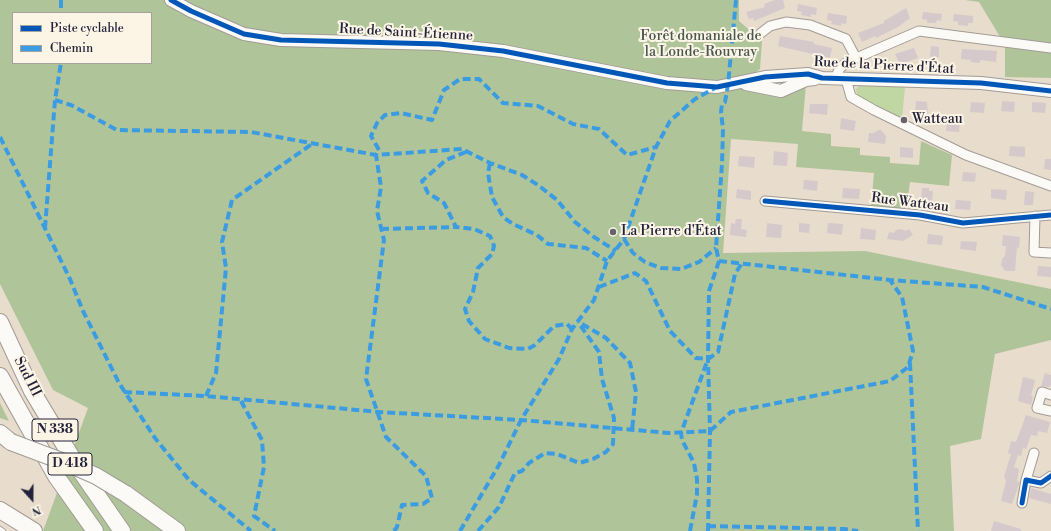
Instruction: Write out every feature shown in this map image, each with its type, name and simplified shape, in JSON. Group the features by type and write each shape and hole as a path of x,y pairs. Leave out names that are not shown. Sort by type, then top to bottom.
{"highway":[{"name":"Sud III","path":"0,322 32,391 77,466 122,531"},
{"name":"Sud III","path":"0,376 56,476 95,531"},
{"name":"D 418","path":"4,438 96,476 126,494 177,531"},
{"path":"0,510 34,531"}],"street":[{"name":"Rue de Saint-Étienne","path":"171,0 191,11 244,34 281,40 439,44 503,51 667,83 718,87 741,83"},
{"path":"761,33 770,26 786,22 810,25 846,39 856,58"},
{"path":"1050,47 918,31 856,58 840,68 841,78 851,97 874,110 966,155 1051,186"},
{"name":"Rue de la Pierre d'État","path":"741,83 782,90 806,80 841,78 981,83 1051,91"},
{"name":"Rue Watteau","path":"765,201 920,214 963,223 1051,215"},
{"path":"1035,216 1034,252 1051,253"},
{"path":"1051,394 1042,392 1037,408 1051,411"},
{"path":"1022,503 1026,480 1034,453"},
{"path":"1026,480 1041,483 1051,474"}],"green space":[{"name":"Forêt domaniale de la Londe-Rouvray","path":"0,0 739,0 739,21 762,41 760,69 735,89 806,84 802,131 831,134 831,146 860,148 860,155 890,157 890,163 919,165 921,141 952,155 949,186 910,182 906,211 871,207 874,173 796,167 798,144 731,139 723,253 865,251 1051,289 1051,340 995,354 981,439 950,446 954,531 43,531 88,408 53,390 0,284"},
{"path":"965,0 1051,0 1051,78 1005,77 1005,45 979,2"},
{"path":"859,86 905,87 902,118 857,95 856,89"},
{"path":"0,403 9,421 0,418"}],"building":[{"path":"775,0 783,0 785,8 754,21 753,18 749,19 746,12 765,7 764,4"},
{"path":"798,4 817,8 816,15 811,14 811,17 801,15 802,12 797,11"},
{"path":"906,8 910,18 898,27 876,38 875,36 862,42 858,33 884,23 884,21"},
{"path":"923,12 942,14 941,21 937,20 936,23 927,23 927,20 922,19"},
{"path":"828,13 847,16 846,24 841,23 841,26 831,24 832,21 827,20"},
{"path":"954,14 973,16 973,23 968,23 968,26 958,25 958,22 953,21"},
{"path":"780,36 814,42 814,44 832,48 830,58 778,46"},
{"path":"931,46 939,47 939,57 930,57"},
{"path":"914,48 918,58 900,64 895,54"},
{"path":"962,49 997,51 996,62 980,60 980,63 961,59"},
{"path":"916,101 927,102 928,115 915,114"},
{"path":"1002,101 1015,102 1014,112 1001,111"},
{"path":"971,102 985,103 984,113 970,112"},
{"path":"1032,102 1046,103 1045,113 1032,112"},
{"path":"810,104 828,104 827,115 809,113"},
{"path":"841,118 856,121 854,131 840,129"},
{"path":"951,118 960,119 959,132 946,131 947,122 951,123"},
{"path":"881,130 886,136 885,144 868,142 869,133 874,133"},
{"path":"1010,146 1025,147 1025,157 1009,156"},
{"path":"900,147 913,148 913,158 900,157"},
{"path":"774,151 788,153 787,166 773,165"},
{"path":"739,156 755,157 754,168 738,166"},
{"path":"1045,159 1051,159 1051,170 1044,169"},
{"path":"963,172 976,173 975,182 962,181"},
{"path":"804,180 818,181 817,191 803,189"},
{"path":"843,188 860,189 859,199 842,198"},
{"path":"922,188 929,188 929,191 933,191 932,201 921,200"},
{"path":"737,189 751,191 751,200 736,198"},
{"path":"991,189 1007,190 1006,200 991,198"},
{"path":"1025,191 1034,192 1033,205 1024,205"},
{"path":"956,200 971,201 970,210 955,209"},
{"path":"736,219 742,219 741,229 747,230 746,237 730,235 731,223 735,224"},
{"path":"767,223 782,225 781,238 766,237"},
{"path":"799,223 810,224 809,233 799,232"},
{"path":"828,223 843,224 842,235 827,233"},
{"path":"861,228 876,230 875,240 860,239"},
{"path":"902,229 905,231 909,229 913,235 903,241 887,239 889,232 894,233 896,230"},
{"path":"928,234 943,236 942,245 927,244"},
{"path":"1003,235 1020,237 1019,248 1017,247 1015,271 1005,271 1001,265 1002,259 1005,256 1006,246 1002,246"},
{"path":"961,241 977,242 976,251 960,249"},
{"path":"1038,266 1051,267 1051,277 1037,276"},
{"path":"1045,373 1051,375 1051,386 1041,386"},
{"path":"1023,377 1035,380 1031,396 1033,396 1031,405 1018,401"},
{"path":"1026,415 1050,422 1047,433 1038,431 1037,436 1031,435 1026,449 1023,448 1021,456 1018,455 1014,467 1019,469 1017,481 1020,482 1012,504 1001,501 1006,481 1004,477 1011,454 1008,453 1011,441 1016,442"},
{"path":"1031,488 1051,494 1051,504 1029,498"},
{"path":"994,521 1021,529 1021,531 991,531"}],"marked path":[{"path":"61,0 61,12"},
{"path":"708,531 710,431 708,359 709,291 719,261 716,248 722,164 723,129 721,112 722,104 725,102 728,85 736,0"},
{"path":"45,228 55,100 61,64"},
{"path":"394,531 397,527 402,505 423,504 432,498 426,476 386,437 366,379 384,240 377,211 381,187 376,155 379,150 371,136 377,123 385,115 401,113 432,120 444,90 460,79 479,79 503,103 538,106 573,124 599,129 627,155 656,147"},
{"path":"460,531 499,465 521,420 559,359 572,329 594,300 607,261 624,239 656,147 670,121 695,99 715,88"},
{"path":"55,100 71,105 117,130 251,132 376,155 462,149 490,163 522,175 538,185 557,200 575,222 594,237 616,251"},
{"path":"0,137 119,383 155,438 189,480 251,531"},
{"path":"206,396 216,373 226,268 222,242 232,200 312,144"},
{"path":"466,152 446,160 422,181 428,193 444,203 456,227 474,229 490,236 494,246 492,254 478,268 473,292 465,309 469,321 485,339 509,348 528,349 535,345 554,326 567,324 572,329"},
{"path":"490,163 488,173 492,197 503,217 513,224 537,235 548,244 586,248 607,261"},
{"path":"381,229 456,227"},
{"path":"624,239 633,253 645,262 661,268 681,269 699,262 716,248"},
{"path":"719,261 890,280 983,287 1051,309"},
{"path":"690,531 697,494 697,479 694,463 682,440 681,433 708,359 718,352 735,274 742,263"},
{"path":"599,287 635,273 646,281 670,331 696,358 708,359"},
{"path":"124,392 206,396 379,412 521,420 669,433 710,431 731,412 890,381 908,367 913,351 902,297 890,280"},
{"path":"478,531 499,507 515,473 522,471 529,463 545,453 557,454 579,463 593,459 606,452 613,444 614,418 602,379 599,352 578,322"},
{"path":"582,324 606,338 630,363 636,392 632,430"},
{"path":"910,363 918,531"},
{"path":"241,401 262,440 264,467 254,516 275,531"},
{"path":"708,526 844,529 858,531"}],"cycle path":[{"path":"171,0 191,11 244,34 281,40 439,44 503,51 667,83 717,87 765,77 808,74 822,78 981,83 1051,91"},
{"path":"765,201 920,215 963,223 1051,215"},
{"path":"1022,503 1026,480 1041,483 1051,476"}],"place":[{"name":"Watteau","path":"904,120"},
{"name":"La Pierre d'État","path":"613,232"}]}
